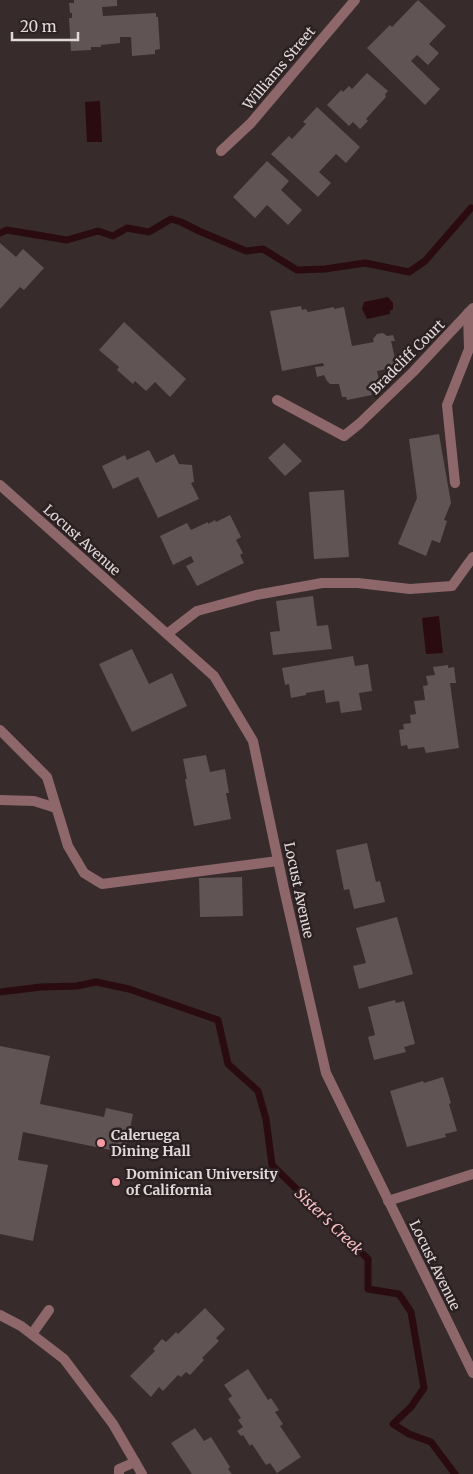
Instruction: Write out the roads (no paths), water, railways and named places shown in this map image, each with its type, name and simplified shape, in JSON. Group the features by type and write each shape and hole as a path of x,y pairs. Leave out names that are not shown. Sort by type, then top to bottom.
{"street":[{"name":"Williams Street","path":"221,151 251,123 355,0"},
{"name":"Bradcliff Court","path":"277,400 344,436 413,372 471,311"},
{"path":"455,483 447,405 468,349 471,311"},
{"name":"Locust Avenue","path":"0,485 214,676 253,740 326,1073 473,1373"},
{"path":"167,634 197,611 256,595 322,582 358,582 410,589 452,586 473,557"},
{"path":"0,730 47,777 68,846 84,873 102,884 278,861"},
{"path":"0,800 34,801 56,808"},
{"path":"388,1201 473,1174"},
{"path":"32,1334 50,1310"},
{"path":"0,1315 21,1326 64,1359 113,1424 142,1474"},
{"path":"119,1474 119,1469 135,1462"}],"waterway":[{"path":"0,233 7,230 67,240 98,231 113,236 127,228 149,232 171,219 246,251 263,249 297,270 325,269 365,263 409,272 425,261 471,208"},
{"name":"Sister's Creek","path":"0,992 41,987 77,986 96,982 129,989 218,1020 228,1064 258,1091 266,1119 272,1165 368,1259 368,1289 399,1294 411,1312 424,1388 411,1407 393,1424 409,1434 431,1442 455,1474"}],"place":[{"name":"Caleruega Dining Hall","path":"101,1143"},
{"name":"Dominican University of California","path":"116,1182"}]}
